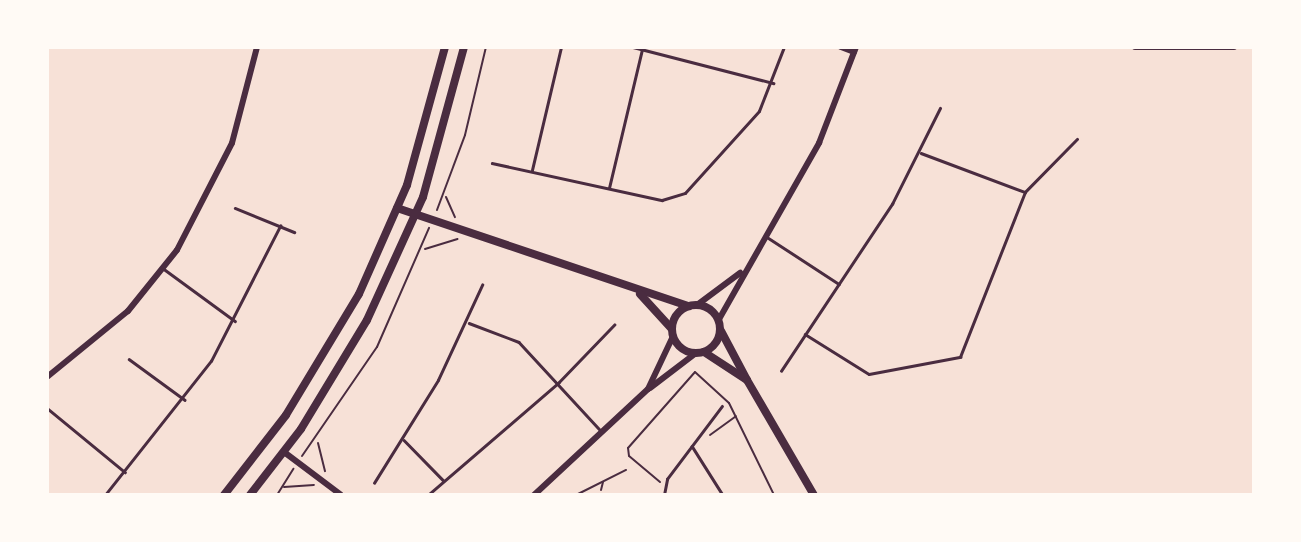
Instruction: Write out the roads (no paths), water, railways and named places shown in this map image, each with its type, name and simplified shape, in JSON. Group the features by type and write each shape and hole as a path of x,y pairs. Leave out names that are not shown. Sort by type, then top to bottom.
{"street":[{"path":"47,377 99,338 163,268 217,179 257,47"},
{"path":"224,495 311,378 397,208 444,47"},
{"path":"250,495 284,452 348,355 416,216 464,47"},
{"path":"534,495 648,389 700,352 719,324 744,269 766,237 819,143 855,50 841,47"},
{"path":"1135,47 1186,50 1234,47"},
{"path":"397,208 468,236 640,294 693,306 719,324 747,380 814,495"},
{"path":"648,389 673,333 693,306 744,269"},
{"path":"640,294 673,333 747,380"},
{"path":"284,452 341,495"}],"lane":[{"path":"532,171 561,47"},
{"path":"633,47 671,54 773,82"},
{"path":"671,54 672,47"},
{"path":"492,163 662,201 685,193 760,111 784,47"},
{"path":"609,188 642,50"},
{"path":"781,371 921,153 940,108"},
{"path":"806,334 869,374 960,357 1025,192 1077,139"},
{"path":"921,153 1025,192"},
{"path":"235,208 294,232"},
{"path":"105,495 185,400 235,321 280,226"},
{"path":"766,237 839,284"},
{"path":"163,268 235,321"},
{"path":"374,483 403,439 469,323 482,285"},
{"path":"469,323 519,342 603,433"},
{"path":"428,495 558,383 614,325"},
{"path":"129,359 185,400"},
{"path":"664,495 667,479 722,406"},
{"path":"47,408 125,471"},
{"path":"403,439 443,480"},
{"path":"692,446 723,495"}]}
